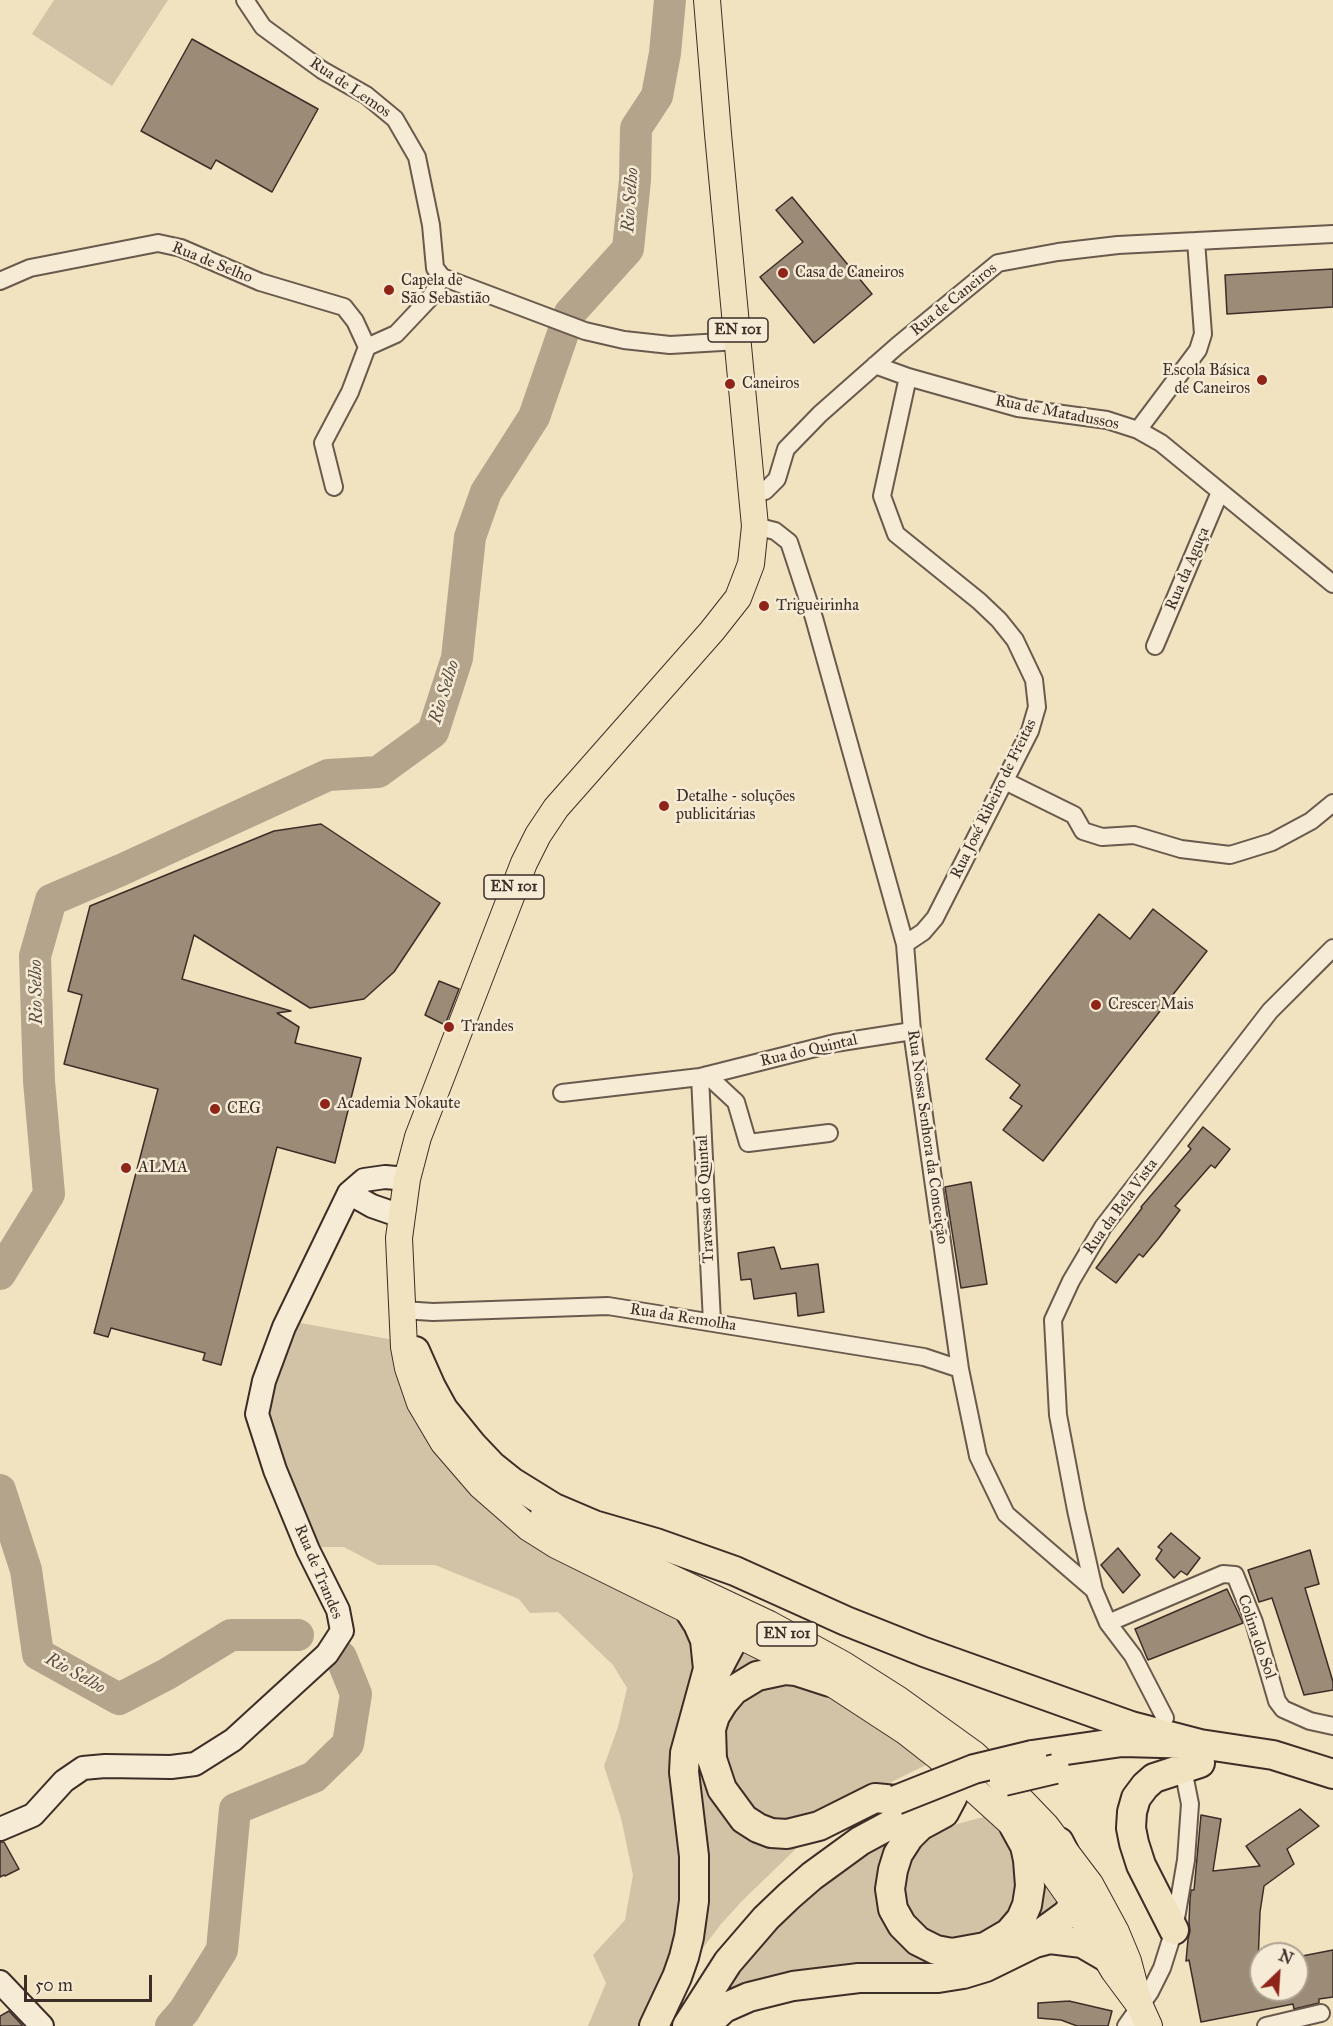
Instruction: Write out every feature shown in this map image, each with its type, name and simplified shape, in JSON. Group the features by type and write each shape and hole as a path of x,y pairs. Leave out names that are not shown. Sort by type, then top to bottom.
{"highway":[{"path":"415,1351 443,1409 473,1446 492,1466 512,1482 554,1508 594,1525 656,1543 735,1571 924,1653 1131,1726 1195,1762"},
{"path":"654,2026 677,1977 684,1957 692,1918 693,1856 684,1772 685,1754 698,1712 708,1669 708,1658 705,1640 689,1610"},
{"path":"698,1712 715,1671 738,1635 748,1628 755,1628 782,1638 797,1640"},
{"path":"830,1682 796,1671 785,1670 757,1676 734,1690 723,1702 711,1729 711,1759 722,1789 744,1819 771,1833 787,1834 819,1826 875,1798 903,1807"},
{"path":"666,2026 707,1961 756,1902 807,1857 846,1828 903,1807 953,1796 991,1784 1044,1762 1122,1742 1195,1762 1259,1772 1333,1793"},
{"path":"1174,1930 1141,1865 1134,1843 1131,1828 1132,1812 1136,1798 1145,1786 1154,1778 1195,1762 1261,1752 1333,1774"},
{"path":"687,2026 728,1962 774,1911 835,1857 868,1836 903,1807 974,1768 1044,1762"},
{"path":"953,1796 944,1813 920,1826 909,1837 898,1854 890,1889 893,1909 902,1925 918,1941 936,1950 952,1953 985,1947 1009,1933 1021,1919 1027,1905 1030,1873 1025,1846 1014,1826"},
{"path":"1013,1954 1054,1925 1075,1904 1079,1886 1059,1842"},
{"path":"705,2026 724,2008 748,1997 794,1986 859,1978 938,1978 963,1974 986,1967 1035,1943 1050,1939 1082,1943 1106,1957"}],"main road":[{"name":"EN 101","path":"707,0 755,526 751,564 738,598 712,631 556,808 538,835 524,863 418,1137 407,1179 399,1238 404,1347 408,1368 420,1403 443,1442 481,1486 529,1528 556,1545 830,1682 937,1756 1014,1826 1038,1852 1075,1904 1114,1971 1138,2019"},
{"name":"EN 101","path":"402,1310 424,1383 440,1418 478,1466 502,1488 552,1521 728,1604 868,1680 974,1754 1020,1797 1059,1842 1090,1884 1116,1932 1128,1961 1138,2019"}],"street":[{"name":"Rua de Lemos","path":"244,0 263,27 322,70 366,95 395,119 417,157 438,273"},
{"name":"Rua de Caneiros","path":"752,493 765,491 777,479 786,449 820,414 998,263 1058,252 1118,245 1333,234"},
{"path":"1138,430 1198,350 1203,334 1196,241"},
{"name":"Rua de Selho","path":"0,281 30,268 158,243 182,248 260,282 344,307 355,321 367,347"},
{"path":"334,487 323,443 350,392 367,347 396,334 430,298 438,273 585,331 624,340 669,345 739,341"},
{"name":"Rua de Matadussos","path":"875,365 908,377 1018,408 1107,420 1138,430 1161,443 1333,584"},
{"name":"Rua José Ribeiro de Freitas","path":"905,944 923,932 935,918 1030,731 1037,708 1034,680 1015,640 999,620 896,534 882,496 908,377"},
{"name":"Rua da Aguça","path":"1155,646 1220,492"},
{"name":"Rua Nossa Senhora da Conceição","path":"755,526 775,531 789,542 814,618 905,944 912,1031 960,1369 978,1456 1006,1514 1094,1590 1108,1623 1133,1656 1165,1718"},
{"path":"1005,781 1074,815 1083,831 1102,837 1134,835 1181,849 1230,855 1272,842 1311,821 1333,803"},
{"name":"Rua da Bela Vista","path":"1094,1590 1058,1415 1053,1320 1071,1281 1103,1227 1270,1011 1333,948"},
{"name":"Rua do Quintal","path":"562,1093 703,1076 835,1043 912,1031"},
{"path":"703,1076 736,1102 748,1143 829,1133"},
{"name":"Travessa do Quintal","path":"703,1076 712,1322"},
{"path":"401,1216 372,1206 349,1193 364,1180 385,1177 407,1179"},
{"name":"Rua de Trandes","path":"0,1829 33,1815 64,1781 83,1768 171,1767 195,1764 233,1740 327,1654 342,1630 338,1610 308,1550 275,1470 257,1414 264,1381 284,1327 349,1193"},
{"name":"Rua da Remolha","path":"402,1310 433,1312 608,1306 924,1357 960,1369"},
{"name":"Colina do Sol","path":"1108,1623 1223,1574 1235,1575 1254,1622 1278,1701 1283,1709 1310,1721 1333,1726"},
{"path":"1138,2019 1162,1968 1174,1930 1186,1860 1195,1762"},
{"path":"0,1982 42,2026"},
{"path":"1266,2026 1321,2013"}],"shaded area":[{"path":"54,0 168,0 112,86 32,34"},
{"path":"295,1322 394,1340 446,1461 651,1600 685,1628 698,1672 683,1905 676,1956 645,2026 588,2026 606,1983 593,1955 625,1920 633,1875 621,1818 604,1766 618,1727 627,1688 613,1665 558,1612 530,1613 519,1599 435,1565 378,1565 344,1547 316,1547 264,1415"},
{"path":"739,1652 769,1663 726,1676"},
{"path":"773,1679 816,1685 930,1763 869,1793 792,1824 759,1816 737,1792 722,1748 726,1722 738,1701"},
{"path":"696,1745 710,1791 803,1842 743,1900 721,1924 694,1960"},
{"path":"991,1815 1013,1841 1020,1885 1005,1921 972,1942 932,1938 902,1905 903,1875 914,1853 924,1841 937,1832"},
{"path":"895,1836 884,1915 987,1960 715,2000 755,1951 784,1922 842,1870"},
{"path":"1045,1884 1063,1907 1034,1924 1042,1901"}],"building":[{"path":"192,39 318,109 272,192 216,160 211,169 141,131"},
{"name":"Casa de Caneiros","path":"792,197 872,294 814,343 760,277 803,242 776,210"},
{"path":"1333,269 1333,307 1227,314 1225,275"},
{"name":"CEG","path":"321,824 440,903 394,972 364,999 310,1008 194,935 182,979 291,1011 277,1013 299,1027 295,1043 361,1058 335,1163 277,1147 221,1365 203,1360 205,1353 111,1328 108,1337 94,1333 158,1089 64,1064 82,995 68,991 90,906 274,831"},
{"name":"Crescer Mais","path":"1153,909 1207,951 1043,1161 1003,1130 1022,1106 1010,1098 1020,1085 986,1059 1099,914 1130,939"},
{"path":"439,981 459,989 445,1025 425,1015"},
{"path":"1203,1127 1230,1149 1215,1168 1211,1165 1175,1206 1180,1210 1158,1239 1143,1257 1139,1254 1116,1283 1096,1268 1141,1207 1191,1149 1188,1146"},
{"path":"971,1182 987,1284 961,1288 945,1187"},
{"path":"774,1247 781,1269 818,1264 824,1312 798,1316 796,1293 754,1299 751,1279 741,1280 738,1253"},
{"path":"1171,1533 1200,1558 1187,1575 1181,1571 1174,1578 1156,1559 1162,1550 1158,1547"},
{"path":"1118,1548 1140,1575 1123,1593 1101,1565"},
{"path":"1310,1550 1319,1584 1305,1588 1333,1682 1333,1690 1304,1695 1272,1598 1259,1602 1248,1570"},
{"path":"1227,1589 1243,1623 1148,1660 1135,1629"},
{"path":"1300,1809 1319,1826 1287,1849 1294,1864 1264,1886 1259,1942 1249,1942 1249,2002 1309,2002 1309,1955 1333,1950 1333,1997 1319,1999 1319,2003 1294,2009 1293,2004 1201,2022 1189,1960 1186,1961 1190,1931 1190,1899 1191,1890 1194,1890 1201,1815 1221,1819 1213,1871 1260,1866 1246,1846"},
{"path":"0,1842 4,1842 19,1869 0,1877"},
{"path":"1069,2001 1112,2011 1108,2026 1077,2026 1061,2020 1038,2018 1038,2003"},
{"path":"9,2011 23,2026 0,2026 0,2016"}],"waterway":[{"name":"Rio Selho","path":"0,1274 49,1194 39,1081 35,956 51,900 328,775 378,772 433,732 457,658 470,537 486,492 534,417 570,313 628,249 635,180 636,128 657,96 665,53 670,0"},
{"name":"Rio Selho","path":"0,1490 26,1570 38,1654 119,1699 167,1674 231,1635 298,1635"},
{"name":"Rio Selho","path":"171,2026 184,2011 222,1950 235,1809 314,1777 348,1744 356,1694 341,1657"}],"place":[{"name":"Casa de Caneiros","path":"783,273"},
{"name":"Capela de São Sebastião","path":"389,290"},
{"name":"Escola Básica de Caneiros","path":"1262,380"},
{"name":"Caneiros","path":"730,384"},
{"name":"Trigueirinha","path":"764,606"},
{"name":"Detalhe - soluções publicitárias","path":"664,806"},
{"name":"Crescer Mais","path":"1096,1005"},
{"name":"Trandes","path":"449,1027"},
{"name":"Academia Nokaute","path":"325,1104"},
{"name":"CEG","path":"215,1109"},
{"name":"ALMA","path":"126,1168"}]}
